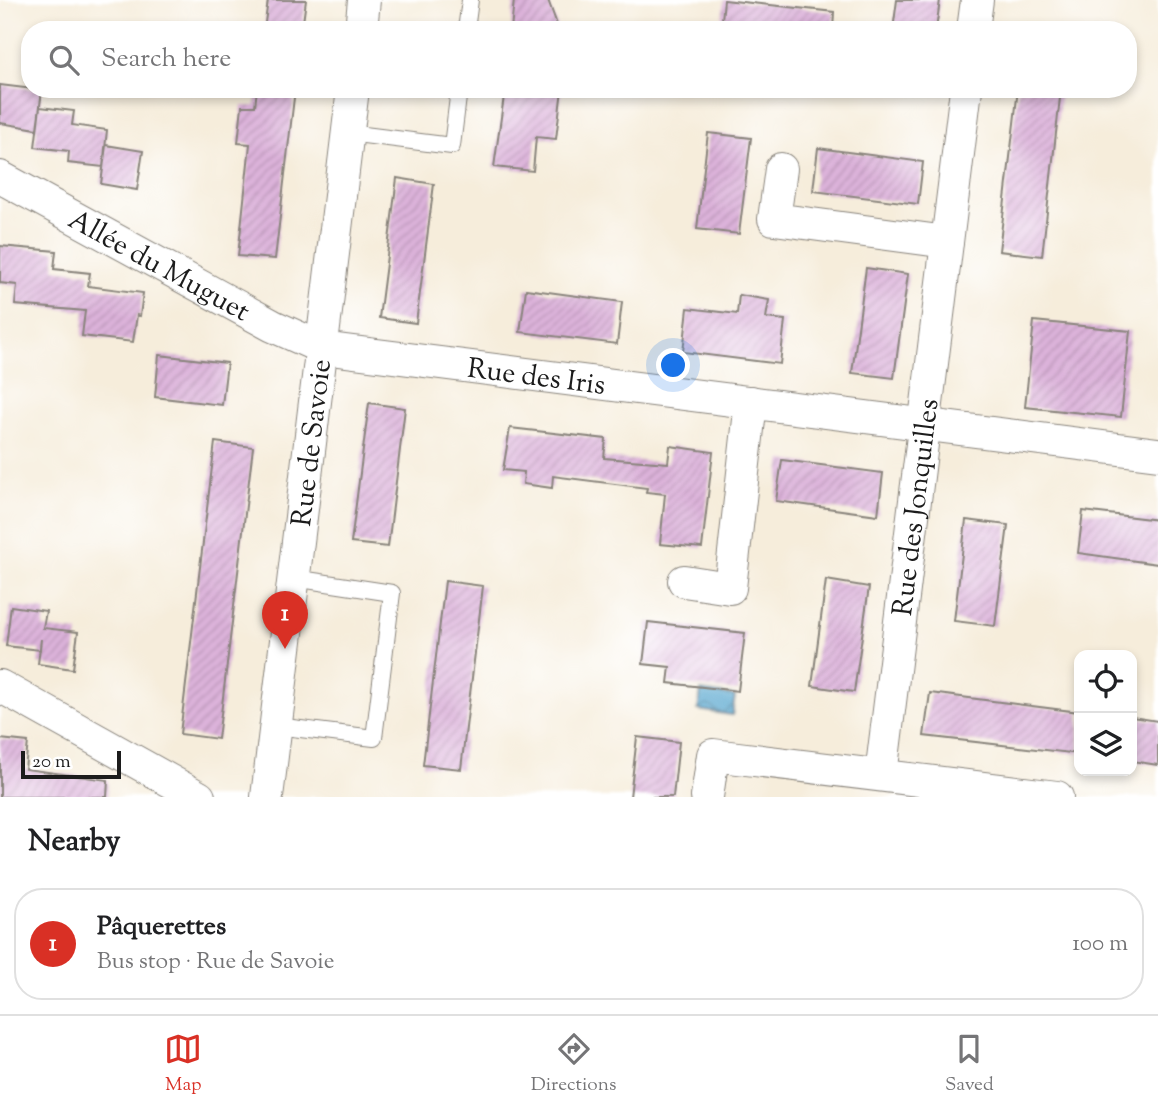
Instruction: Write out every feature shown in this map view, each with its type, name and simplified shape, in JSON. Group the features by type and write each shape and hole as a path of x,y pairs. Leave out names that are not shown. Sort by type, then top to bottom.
{"street":[{"path":"362,21 364,0"},
{"path":"974,21 977,0"},
{"name":"Rue de Savoie","path":"267,797 352,98"},
{"name":"Rue des Jonquilles","path":"881,775 965,98"},
{"path":"781,170 774,219 947,242"},
{"name":"Allée du Muguet","path":"0,177 273,327 322,348"},
{"name":"Rue des Iris","path":"322,348 1158,454"},
{"path":"684,581 730,588 751,402"},
{"path":"0,686 200,797"},
{"path":"707,797 713,755 1057,797"}],"lane":[{"path":"467,21 470,0"},
{"path":"348,133 452,146 458,98"},
{"path":"276,726 374,738 393,593 294,578"}],"water":[{"path":"701,691 735,696 732,715 698,710"}],"building":[{"path":"268,0 306,0 303,21 265,21"},
{"path":"514,0 548,0 556,21 512,21"},
{"path":"724,0 834,12 834,21 722,21"},
{"path":"897,0 940,0 937,21 894,21"},
{"path":"0,85 21,88 21,98 41,98 37,129 0,123"},
{"path":"256,98 294,98 275,259 238,256 250,144 238,143 242,106 255,106"},
{"path":"504,98 561,98 556,139 536,137 533,171 494,167"},
{"path":"1017,98 1060,98 1042,256 999,251"},
{"path":"40,107 74,111 72,125 107,130 103,167 68,163 69,151 35,147"},
{"path":"708,133 751,138 739,234 697,229"},
{"path":"106,145 143,151 137,190 101,184"},
{"path":"818,148 923,162 918,204 813,191"},
{"path":"397,178 434,184 416,323 379,318"},
{"path":"0,246 56,251 54,269 90,273 88,286 143,293 133,342 82,336 85,311 15,305 17,285 0,283"},
{"path":"866,268 908,274 894,378 852,373"},
{"path":"526,289 622,302 617,344 520,332"},
{"path":"739,295 769,300 766,318 785,320 780,364 683,352 688,308 737,314"},
{"path":"1034,321 1130,331 1121,417 1025,407"},
{"path":"159,355 227,363 222,405 155,397"},
{"path":"369,403 405,408 388,547 351,543"},
{"path":"510,428 606,439 604,458 668,463 670,446 713,452 702,548 660,544 665,494 646,492 647,488 553,476 552,488 523,484 524,472 503,470"},
{"path":"215,442 253,447 218,739 180,734"},
{"path":"782,460 883,473 878,515 776,501"},
{"path":"1083,511 1158,520 1158,564 1078,553"},
{"path":"966,520 1008,525 995,626 954,621"},
{"path":"826,580 869,587 854,692 812,686"},
{"path":"445,581 483,586 461,769 423,765"},
{"path":"11,606 46,611 43,628 78,632 73,669 38,664 40,650 6,646"},
{"path":"648,622 745,633 738,691 668,683 670,667 643,664"},
{"path":"930,693 1074,711 1074,753 924,736"},
{"path":"1137,718 1158,721 1158,765 1137,762"},
{"path":"637,737 679,742 673,797 630,797"},
{"path":"0,739 28,742 25,769 108,780 107,797 0,797"}],"place":[{"name":"Pâquerettes","path":"285,649"}]}
